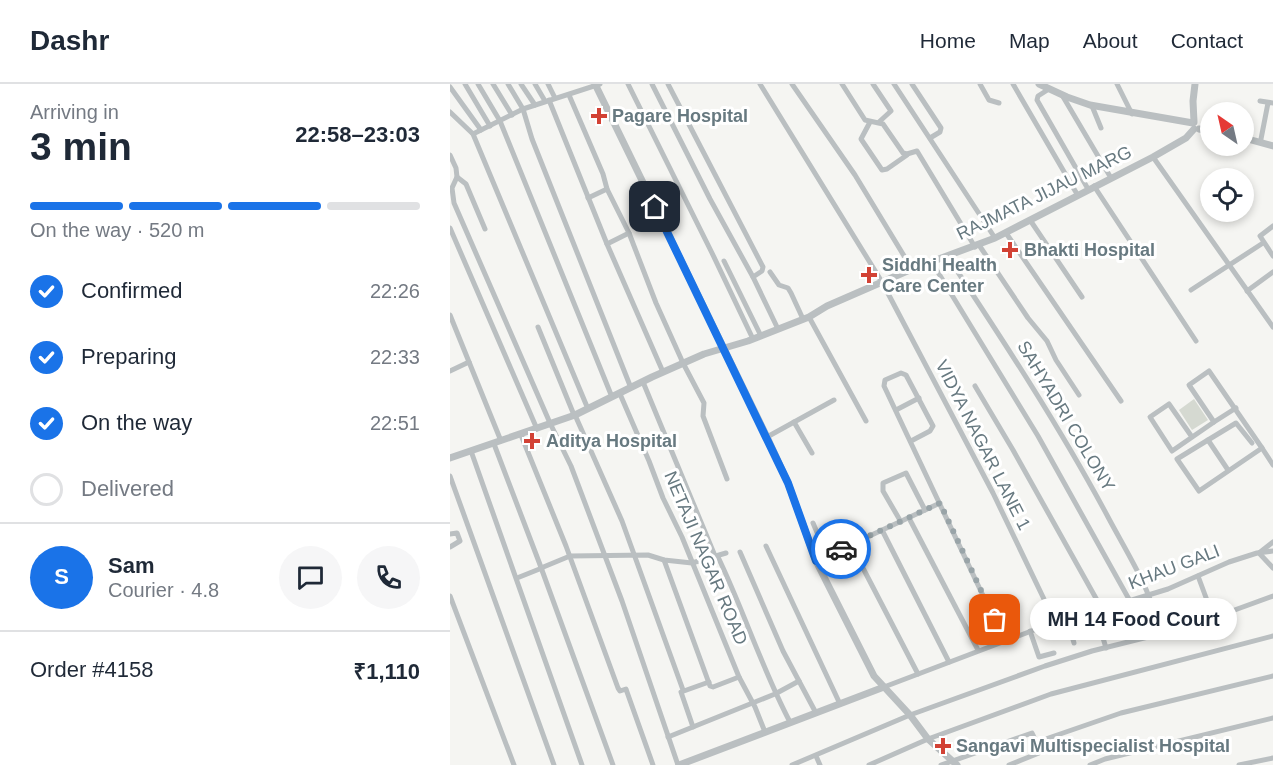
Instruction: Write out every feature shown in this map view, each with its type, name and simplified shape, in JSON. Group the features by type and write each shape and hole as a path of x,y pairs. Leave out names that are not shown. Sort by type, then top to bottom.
{"street":[{"path":"465,84 490,126"},
{"name":"NETAJI NAGAR ROAD","path":"478,84 500,121 616,396 649,461 739,677 753,702 765,732"},
{"path":"493,84 512,115"},
{"path":"507,84 523,109 532,139 631,388"},
{"path":"522,84 535,105"},
{"path":"535,84 550,100"},
{"path":"548,84 550,100 588,198 663,372"},
{"path":"473,134 523,109 597,84 788,483 816,561 862,654 874,676 910,715 928,739 954,763"},
{"path":"628,84 753,339"},
{"path":"652,84 778,329"},
{"path":"668,84 763,267 762,271 753,277"},
{"name":"VIDYA NAGAR LANE 1","path":"760,84 882,282 990,487 1055,622"},
{"path":"792,84 855,176 912,269"},
{"path":"842,84 865,120 883,124 903,153 908,154"},
{"path":"873,84 891,111 879,122"},
{"path":"894,84 996,238"},
{"path":"912,84 941,128 940,132 930,138"},
{"path":"980,84 989,100 999,104"},
{"path":"1013,84 1077,194"},
{"path":"1039,84 1092,106 1200,125"},
{"path":"1117,84 1132,114"},
{"path":"1196,84 1193,101 1196,125"},
{"path":"450,87 481,130"},
{"path":"1049,89 1037,99 1091,187 1197,340"},
{"path":"569,95 603,174 607,189 629,233 683,363 704,403 703,416 727,478"},
{"path":"1062,95 1111,177"},
{"path":"1260,102 1270,103 1261,139"},
{"path":"1092,106 1101,128"},
{"path":"450,111 473,134 588,409"},
{"path":"870,122 861,139 882,170 917,151 977,246 1030,322 1047,341 1056,360 1079,395"},
{"path":"1196,125 1200,127"},
{"name":"RAJMATA JIJAU MARG","path":"724,349 806,318 827,306 912,269 996,238 1077,194 1153,157 1186,138 1196,125"},
{"path":"1254,138 1273,144"},
{"path":"1254,139 1273,144"},
{"path":"450,155 457,177 452,188 452,203 571,466 605,555 678,765 884,687"},
{"path":"1153,157 1273,327"},
{"path":"457,177 466,184 485,229"},
{"path":"588,198 607,189"},
{"path":"1030,220 1082,297"},
{"path":"1273,226 1260,236 1273,256"},
{"path":"450,228 537,429"},
{"path":"607,244 629,233"},
{"path":"1006,233 1121,401"},
{"path":"1191,290 1263,243"},
{"name":"SAHYADRI COLONY","path":"948,257 1060,431 1150,595 1157,620"},
{"path":"724,261 761,336"},
{"path":"936,269 1038,436 1130,601"},
{"path":"770,272 779,285 788,288 866,421"},
{"path":"1247,291 1273,272"},
{"path":"451,318 469,362 613,765"},
{"path":"538,327 574,415 622,521 683,690 681,692 693,727"},
{"path":"450,458 574,415 683,363 724,349"},
{"path":"450,371 469,362"},
{"path":"1214,422 1190,385 1208,371 1236,408 1273,465"},
{"path":"911,441 930,431 933,426 904,374 888,378 884,386 1004,640"},
{"path":"643,382 716,557 738,599 775,694 790,722"},
{"path":"975,386 1102,609"},
{"path":"896,410 919,398"},
{"path":"766,437 834,400"},
{"path":"1192,437 1169,404 1150,416 1172,451 1236,408"},
{"path":"794,422 812,453"},
{"path":"1252,443 1236,423 1177,460 1199,491 1262,448"},
{"path":"521,435 570,556 618,688 620,691 626,689 653,765"},
{"path":"1208,440 1228,470"},
{"path":"471,451 582,765"},
{"path":"900,522 883,483 904,473 908,475 925,510"},
{"path":"450,476 554,765"},
{"path":"657,506 665,502"},
{"path":"816,561 940,503"},
{"path":"909,518 978,650"},
{"path":"813,523 827,556"},
{"path":"882,530 949,662"},
{"path":"450,534 457,533 460,541 450,547"},
{"path":"1273,542 1259,552 1273,568"},
{"path":"851,545 918,674"},
{"path":"766,546 840,704"},
{"name":"KHAU GALI","path":"884,687 1055,622 1150,595 1229,562 1273,550"},
{"path":"740,552 783,651 816,713"},
{"path":"516,579 570,556 648,555 664,560 692,563 726,553"},
{"path":"664,560 713,687 739,677"},
{"path":"1198,576 1208,603"},
{"path":"450,596 514,765"},
{"path":"792,765 910,715 1045,666 1188,627 1273,596"},
{"path":"1095,611 1106,648"},
{"path":"1067,619 1074,643"},
{"path":"1030,631 1039,657 1054,653"},
{"path":"869,765 928,739 1051,694 1273,636"},
{"path":"1037,742 1121,713 1273,676"},
{"path":"668,737 775,694 799,681"},
{"path":"683,690 710,682"},
{"path":"1090,765 1105,759 1273,718"},
{"path":"941,765 954,763 1030,732 1040,749 1039,753 1009,765"},
{"path":"816,756 820,765"},
{"path":"1239,765 1273,758"}],"shaded area":[{"path":"1194,399 1208,420 1192,430 1179,410"}],"way so far":[{"path":"841,549 940,503 995,620"}],"place":[{"name":"Pagare Hospital","path":"599,116"},
{"name":"Bhakti Hospital","path":"1010,250"},
{"name":"Siddhi Health Care Center","path":"869,275"},
{"name":"Aditya Hospital","path":"532,441"},
{"name":"MH 14 Food Court","path":"995,620"},
{"name":"Sangavi Multispecialist Hospital","path":"943,746"}],"route":[{"path":"655,207 788,483 816,561 841,549"}]}
